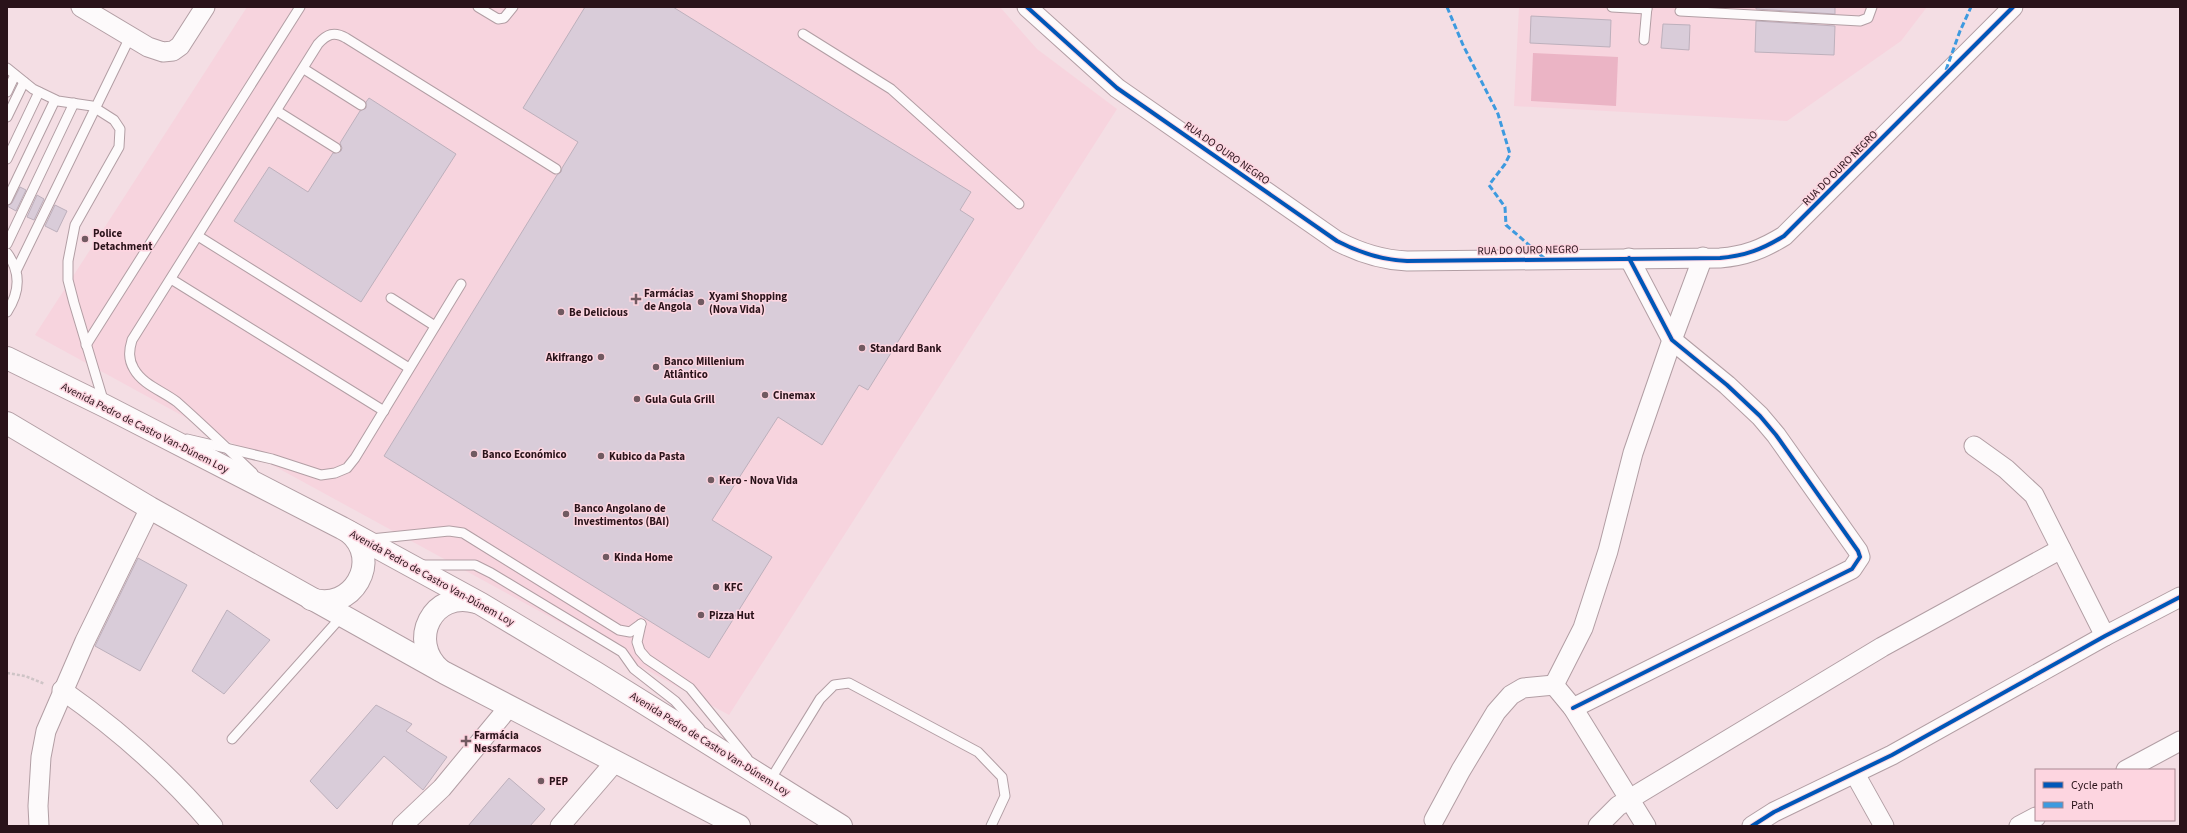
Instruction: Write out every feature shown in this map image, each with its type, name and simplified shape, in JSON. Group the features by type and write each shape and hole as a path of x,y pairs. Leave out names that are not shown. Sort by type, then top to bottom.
{"highway":[{"name":"Avenida Pedro de Castro Van-Dúnem Loy","path":"7,358 105,406 271,491 481,604 596,673 841,826"},
{"path":"7,423 150,508 445,673 739,826"},
{"path":"306,596 318,601 338,599 349,593 358,583 363,564 362,551 352,535 342,528"},
{"path":"445,673 435,665 428,654 424,636 428,623 434,613 450,602 469,600 481,604"}],"street":[{"path":"81,7 156,51 173,51 180,46 205,7"},
{"name":"RUA DO OURO NEGRO","path":"1027,7 1117,88 1305,219 1354,250 1395,261 1703,256 1735,257 1751,254 1767,247 1784,236 2012,7"},
{"path":"1554,685 1583,628 1608,550 1633,453 1703,256"},
{"path":"1573,708 1852,569 1860,557 1858,551 1760,416 1727,385 1672,340 1629,258"},
{"path":"1974,446 2006,469 2034,495 2105,636"},
{"path":"39,826 38,806 41,757 46,730 62,690 150,508"},
{"path":"1598,826 1618,806 1882,647 2061,549"},
{"path":"1752,826 1788,805 1892,755 2105,636 2179,599"},
{"path":"1554,685 1573,708 1646,826"},
{"path":"1434,820 1461,770 1496,712 1511,694 1523,688 1554,685"},
{"path":"62,690 97,714 158,766 189,798 213,826"},
{"path":"402,826 442,788 509,707"},
{"path":"2128,769 2180,741"},
{"path":"560,826 615,762"},
{"path":"1855,774 1884,826"},
{"path":"2019,826 2035,818"}],"lane":[{"path":"86,345 300,7"},
{"path":"478,7 498,19 504,18 513,7"},
{"path":"1612,7 1647,8 1644,40"},
{"path":"1680,11 1860,21 1868,18 1872,7"},
{"path":"271,491 176,401 142,380 134,370 130,360 129,349 132,340 304,69 318,44 326,35 338,33 556,169"},
{"path":"803,34 891,89 1019,204"},
{"path":"7,312 14,299 17,286 17,270 130,37"},
{"path":"7,68 39,92 55,100 95,108 114,120 122,135 119,147 75,225 69,249 68,280 105,406"},
{"path":"304,69 361,105"},
{"path":"7,92 16,75"},
{"path":"7,117 24,82"},
{"path":"7,159 39,92"},
{"path":"7,200 55,100"},
{"path":"7,244 74,103"},
{"path":"277,111 336,148"},
{"path":"198,236 409,368"},
{"path":"7,253 17,270"},
{"path":"171,279 384,411"},
{"path":"153,431 272,459 321,475 335,473 347,468 355,458 461,284"},
{"path":"391,298 435,326"},
{"path":"363,540 449,531 463,533 619,630 630,632 641,624 637,642 640,651 647,660 690,688 766,780 820,699 834,685 849,683 978,752 1002,777 1005,796 990,826"},
{"path":"408,565 475,565 491,573 622,652 634,669 675,701 720,751"},
{"path":"232,739 342,616"}],"path":[{"path":"7,673 25,676 62,690"}],"shaded area":[{"path":"247,7 1000,7 1037,49 1117,109 729,715 35,335"},
{"path":"1519,7 1927,7 1901,41 1787,121 1514,106"},
{"path":"1533,53 1618,57 1616,106 1531,101"}],"building":[{"name":"Xyami Shopping (Nova Vida)","path":"585,7 673,7 971,192 960,210 974,219 868,390 859,385 822,445 778,417 712,520 772,557 709,658 384,456 557,175 561,172 578,142 523,108"},
{"path":"1756,7 1835,7 1835,14 1756,9"},
{"path":"1531,16 1611,20 1610,47 1530,43"},
{"path":"1756,21 1835,26 1834,55 1755,52"},
{"path":"1663,24 1690,25 1689,50 1661,48"},
{"path":"369,98 456,154 361,302 234,221 269,167 308,192 333,153 341,151 342,148 340,143 360,111 366,108 366,102"},
{"path":"20,187 26,190 16,211 7,206 12,203"},
{"path":"37,195 44,199 34,220 27,217"},
{"path":"55,205 67,211 57,232 45,226"},
{"path":"138,558 187,585 140,671 95,646"},
{"path":"227,610 270,640 224,694 192,671"},
{"path":"376,705 412,724 406,731 447,757 423,790 384,756 337,809 310,781"},
{"path":"509,778 545,809 530,826 468,826"}],"marked path":[{"path":"1447,7 1463,45 1498,114 1510,154 1505,164 1489,185 1505,207 1506,225 1544,258"},
{"path":"1946,70 1960,31 1971,7"}],"cycle path":[{"path":"1027,7 1117,88 1337,241 1371,255 1407,261 1720,258 1746,254 1769,245 1784,236 2013,7"},
{"path":"1573,708 1852,569 1860,557 1858,551 1776,435 1760,416 1727,385 1672,340 1629,258"},
{"path":"1752,826 1774,812 1892,755 2105,636 2180,597"}],"place":[{"name":"Police Detachment","path":"85,239"},
{"name":"Farmácias de Angola","path":"636,299"},
{"name":"Xyami Shopping (Nova Vida)","path":"701,302"},
{"name":"Be Delicious","path":"561,312"},
{"name":"Standard Bank","path":"862,348"},
{"name":"Akifrango","path":"601,357"},
{"name":"Banco Millenium Atlântico","path":"656,367"},
{"name":"Cinemax","path":"765,395"},
{"name":"Gula Gula Grill","path":"637,399"},
{"name":"Banco Económico","path":"474,454"},
{"name":"Kubico da Pasta","path":"601,456"},
{"name":"Kero - Nova Vida","path":"711,480"},
{"name":"Banco Angolano de Investimentos (BAI)","path":"566,514"},
{"name":"Kinda Home","path":"606,557"},
{"name":"KFC","path":"716,587"},
{"name":"Pizza Hut","path":"701,615"},
{"name":"Farmácia Nessfarmacos","path":"466,741"},
{"name":"PEP","path":"541,781"}]}
